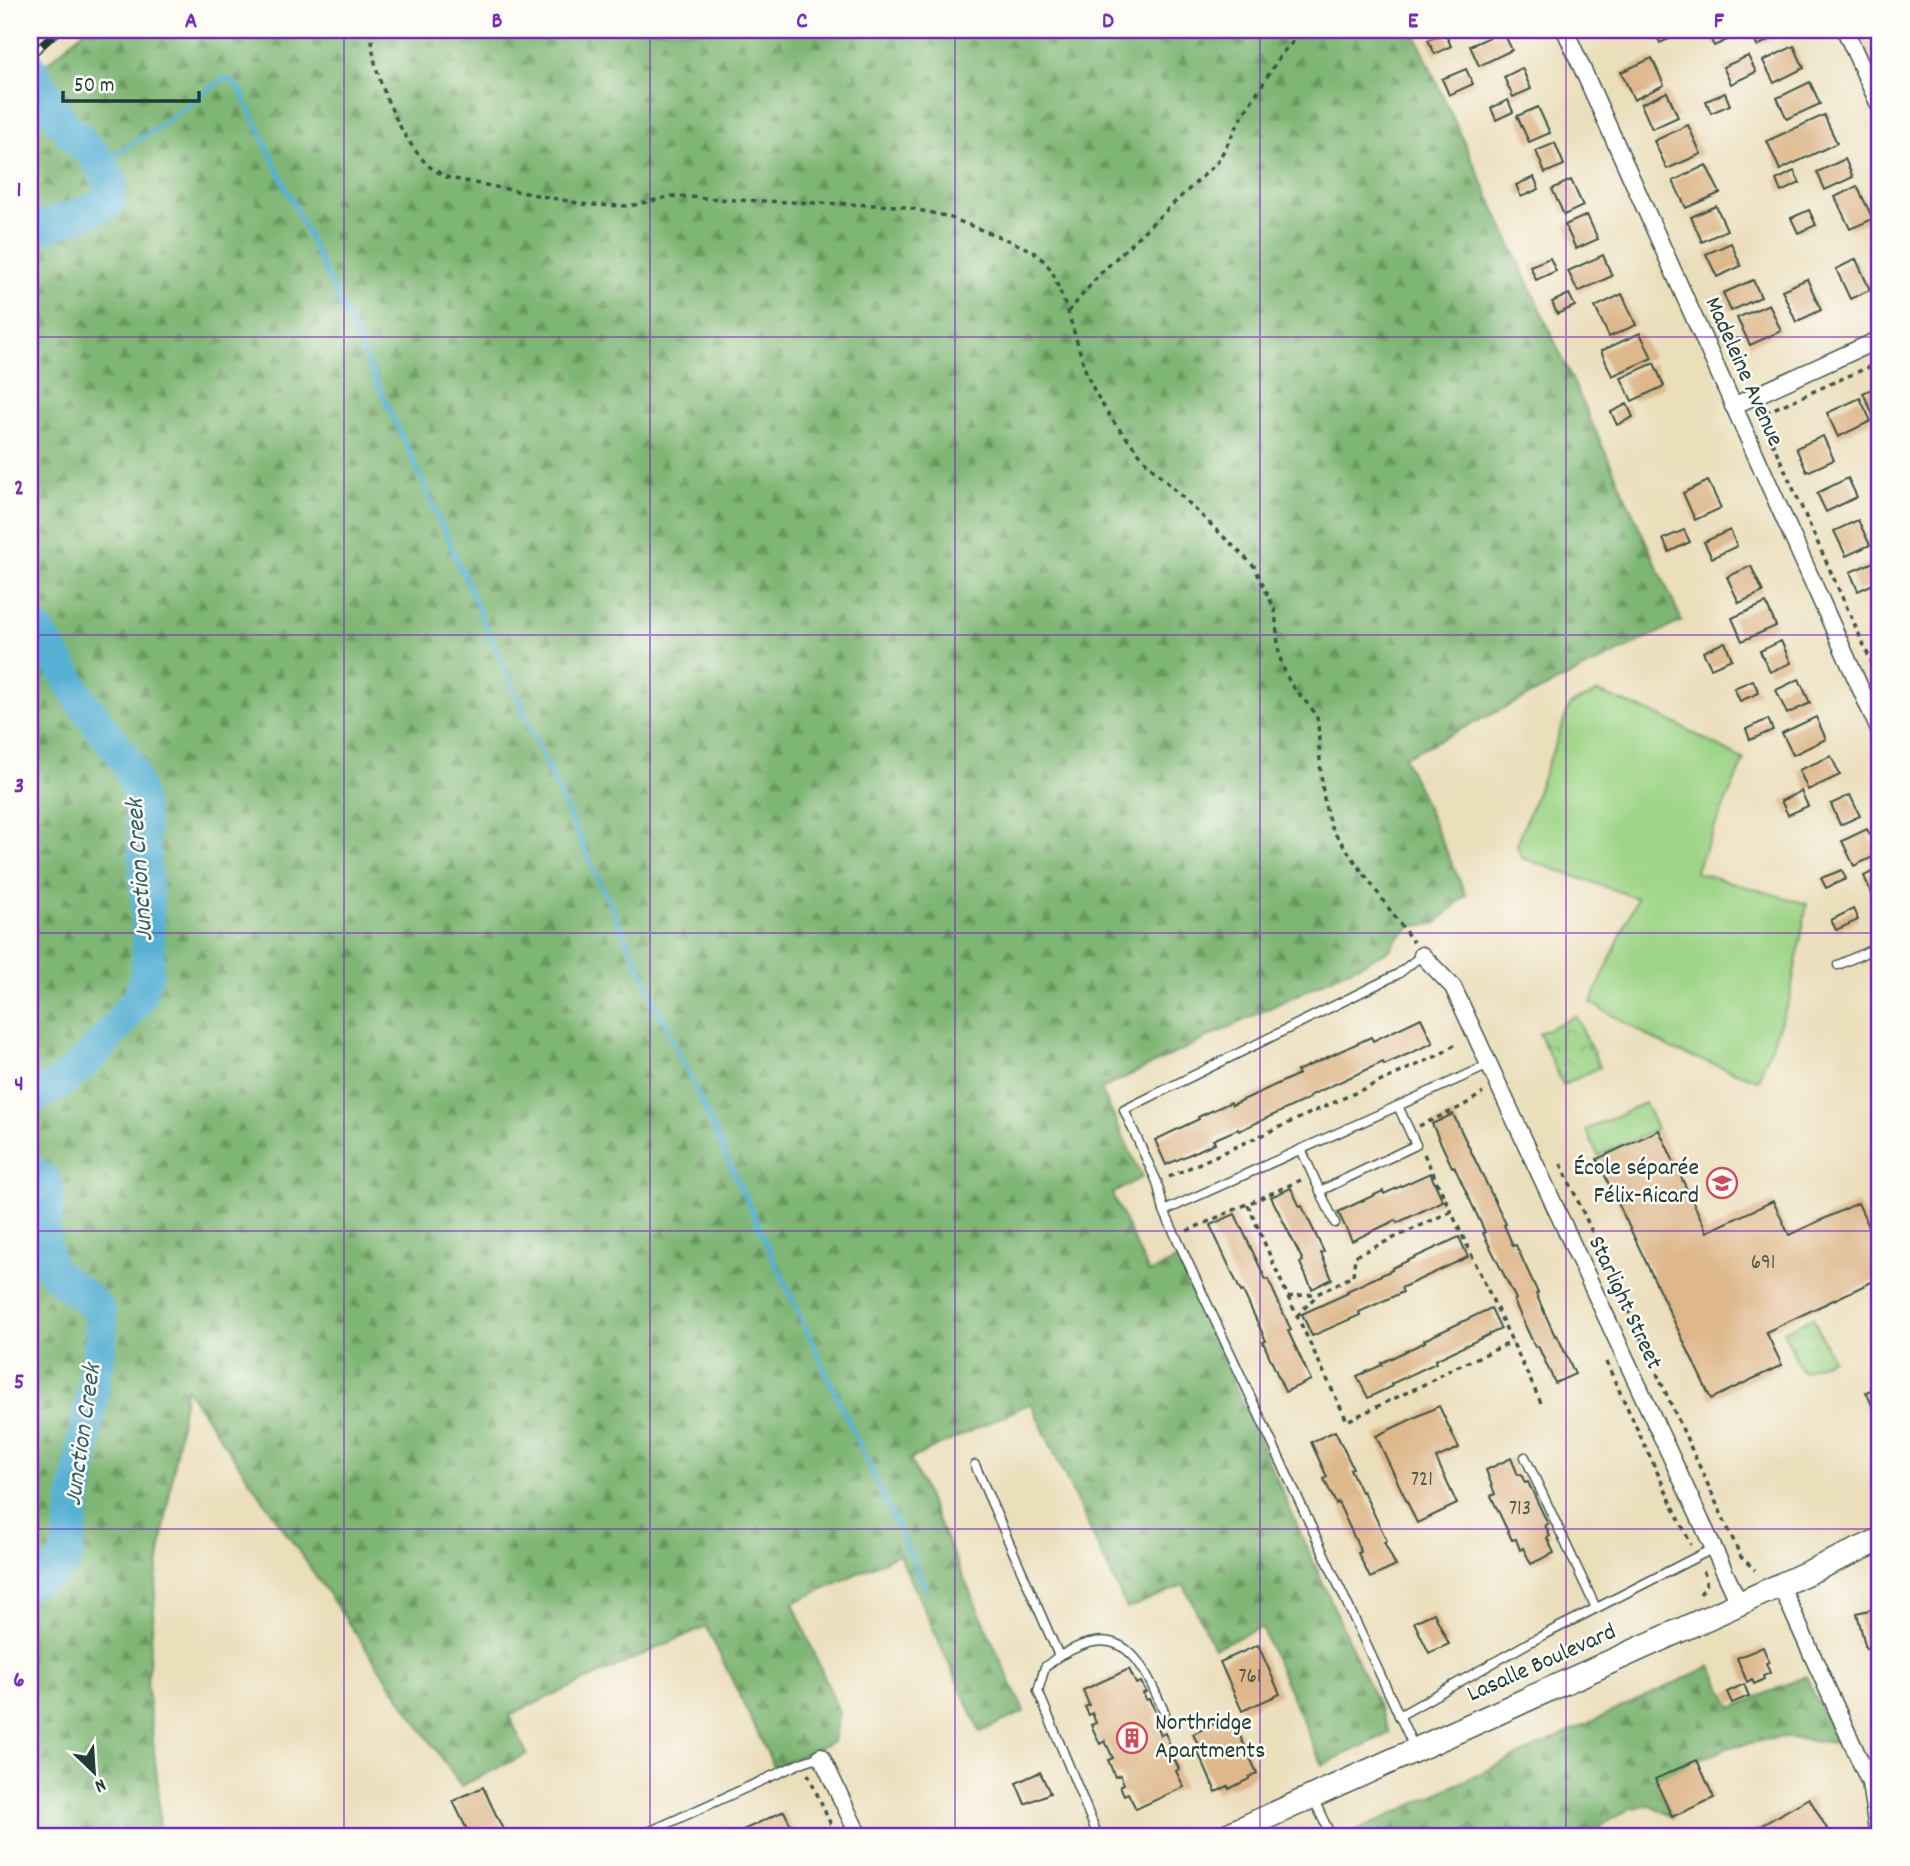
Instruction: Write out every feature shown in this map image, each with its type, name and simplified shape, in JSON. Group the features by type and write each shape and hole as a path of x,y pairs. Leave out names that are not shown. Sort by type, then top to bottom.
{"main road":[{"name":"Lasalle Boulevard","path":"1225,1836 1880,1540"}],"street":[{"name":"Madeleine Avenue","path":"1565,30 1880,732"},
{"path":"1845,30 1880,107"},
{"path":"1733,406 1880,339"},
{"name":"Starlight Street","path":"1422,955 1452,987 1739,1603"},
{"path":"1780,1584 1870,1783 1878,1836"},
{"path":"821,1756 859,1836"}],"lane":[{"path":"1839,965 1880,946"},
{"path":"1415,1750 1175,1236 1164,1211 1157,1182 1124,1110 1398,974 1422,955"},
{"path":"1164,1211 1489,1065"},
{"path":"1320,1191 1416,1145 1398,1106"},
{"path":"1301,1149 1335,1223"},
{"path":"1525,1457 1596,1608"},
{"path":"975,1465 1059,1656"},
{"path":"1399,1716 1530,1642 1712,1549"},
{"path":"1098,1836 1038,1691 1045,1667 1059,1656 1089,1643 1113,1641 1127,1649 1142,1667 1165,1713"},
{"path":"640,1836 821,1756"},
{"path":"1312,1797 1331,1836"}],"path":[{"path":"373,30 371,40 375,63 398,124 430,167 449,178 589,205 630,205 672,196 736,201 900,206 946,216 1033,251 1052,271 1087,375 1113,421 1149,464 1254,566 1275,610 1279,655 1285,672 1290,683 1316,714 1328,820 1333,831 1422,955"},
{"path":"1068,312 1100,274 1217,163 1282,53 1305,30"},
{"path":"1880,362 1760,415 1880,681"},
{"path":"1157,1182 1439,1055 1459,1042"},
{"path":"1409,1130 1461,1107 1483,1093"},
{"path":"1416,1145 1422,1149 1542,1405"},
{"path":"1561,1164 1741,1557 1755,1570"},
{"path":"1175,1236 1313,1175"},
{"path":"1248,1205 1347,1421 1512,1342"},
{"path":"1289,1297 1319,1293 1353,1276 1355,1256 1452,1211"},
{"path":"1297,1316 1319,1293"},
{"path":"803,1762 836,1836"}],"green space":[{"path":"85,30 1413,30 1682,621 1404,757 1466,895 1435,924 1412,926 1395,940 1390,950 1101,1089 1142,1177 1112,1194 1149,1273 1178,1259 1390,1733 1322,1765 1261,1627 1214,1648 1184,1585 1127,1609 1031,1403 910,1459 1024,1712 980,1732 899,1554 793,1603 839,1712 833,1742 774,1767 706,1626 509,1715 527,1754 461,1786 186,1388 157,1574 147,1686 158,1788 160,1836 30,1836 30,78"},
{"path":"1598,692 1665,718 1744,760 1695,872 1807,904 1790,997 1758,1080 1673,1050 1591,1003 1637,898 1522,858 1517,845 1570,705"},
{"path":"1576,1016 1600,1067 1563,1085 1539,1033"},
{"path":"1645,1103 1657,1129 1598,1156 1586,1130"},
{"path":"1813,1317 1832,1359 1802,1372 1783,1331"},
{"path":"1711,1666 1732,1708 1806,1676 1836,1743 1781,1737 1730,1747 1655,1779 1672,1817 1651,1805 1631,1808 1585,1836 1354,1836 1352,1833"}],"building":[{"path":"1654,30 1678,30 1680,34 1660,43"},
{"path":"1706,30 1735,30 1738,35 1714,46"},
{"path":"1749,30 1786,30 1787,32 1757,46"},
{"path":"1503,31 1512,50 1479,66 1470,46"},
{"path":"1445,33 1451,46 1435,54 1428,40"},
{"path":"1794,46 1804,68 1774,83 1763,61"},
{"path":"1748,56 1756,72 1731,84 1723,67"},
{"path":"1652,58 1664,85 1634,100 1621,72"},
{"path":"1522,68 1531,89 1513,97 1504,77"},
{"path":"1466,69 1473,84 1449,95 1442,79"},
{"path":"1810,82 1820,104 1787,119 1777,98"},
{"path":"1667,92 1678,117 1652,129 1641,104"},
{"path":"1725,93 1730,105 1711,113 1706,101"},
{"path":"1508,100 1513,112 1496,120 1491,108"},
{"path":"1538,107 1550,133 1529,142 1517,116"},
{"path":"1824,115 1837,143 1780,170 1767,141"},
{"path":"1688,125 1701,154 1667,169 1654,141"},
{"path":"1555,143 1564,165 1545,173 1536,151"},
{"path":"1845,159 1853,177 1825,190 1817,172"},
{"path":"1706,165 1720,193 1686,208 1673,181"},
{"path":"1794,171 1800,183 1781,192 1776,180"},
{"path":"1534,177 1539,189 1521,197 1516,185"},
{"path":"1571,180 1583,206 1564,215 1552,189"},
{"path":"1857,186 1873,219 1850,229 1835,197"},
{"path":"1716,206 1727,230 1702,242 1691,217"},
{"path":"1809,210 1816,225 1798,233 1791,218"},
{"path":"1587,215 1598,239 1576,249 1565,225"},
{"path":"1731,243 1741,266 1717,277 1706,254"},
{"path":"1603,255 1612,276 1578,292 1568,271"},
{"path":"1550,258 1556,271 1536,280 1530,266"},
{"path":"1856,259 1870,290 1850,299 1836,269"},
{"path":"1807,279 1821,310 1796,322 1782,290"},
{"path":"1753,280 1761,297 1731,311 1723,293"},
{"path":"1569,294 1575,306 1557,314 1552,302"},
{"path":"1622,294 1636,325 1609,337 1595,307"},
{"path":"1769,304 1781,331 1750,345 1737,318"},
{"path":"1640,333 1652,358 1612,376 1601,351"},
{"path":"1654,363 1664,386 1632,401 1621,378"},
{"path":"1880,385 1880,422 1877,423 1863,393"},
{"path":"1860,398 1871,421 1838,437 1827,413"},
{"path":"1627,404 1633,417 1617,425 1611,412"},
{"path":"1823,436 1834,460 1807,472 1796,448"},
{"path":"1848,478 1857,497 1826,512 1817,493"},
{"path":"1708,481 1721,508 1695,520 1683,493"},
{"path":"1858,520 1870,545 1846,556 1834,531"},
{"path":"1684,530 1690,542 1669,552 1663,539"},
{"path":"1730,530 1737,546 1712,558 1704,542"},
{"path":"1876,561 1880,570 1880,581 1858,591 1850,572"},
{"path":"1751,566 1763,592 1739,603 1727,577"},
{"path":"1766,603 1776,626 1742,641 1732,618"},
{"path":"1781,641 1791,663 1770,672 1760,651"},
{"path":"1725,642 1732,659 1711,668 1703,652"},
{"path":"1799,679 1810,703 1787,714 1776,690"},
{"path":"1753,680 1759,693 1740,701 1734,688"},
{"path":"1816,717 1826,739 1793,755 1782,733"},
{"path":"1768,719 1773,730 1750,740 1746,729"},
{"path":"1831,756 1840,775 1808,790 1799,770"},
{"path":"1801,791 1808,806 1788,815 1781,801"},
{"path":"1850,795 1860,816 1840,825 1831,804"},
{"path":"1867,829 1879,854 1854,866 1842,841"},
{"path":"1880,868 1880,894 1873,897 1864,876"},
{"path":"1842,870 1846,879 1826,888 1821,878"},
{"path":"1853,909 1858,920 1836,930 1831,920"},
{"path":"1421,1018 1433,1043 1384,1065 1383,1062 1239,1131 1238,1129 1213,1140 1215,1143 1166,1165 1155,1140 1199,1119 1198,1117 1231,1102 1232,1105 1299,1074 1297,1071 1371,1037 1373,1041"},
{"path":"1453,1114 1575,1374 1555,1383 1538,1346 1535,1347 1514,1301 1516,1299 1432,1124"},
{"path":"1659,1130 1707,1232 1773,1201 1789,1235 1858,1203 1880,1250 1880,1278 1766,1332 1782,1365 1711,1399 1597,1159"},
{"path":"1430,1173 1443,1201 1352,1241 1338,1212"},
{"path":"1291,1188 1324,1252 1321,1253 1332,1279 1312,1289 1300,1263 1303,1261 1271,1197"},
{"path":"1235,1214 1266,1280 1268,1279 1311,1380 1285,1392 1263,1342 1266,1341 1210,1225"},
{"path":"1459,1237 1468,1257 1401,1288 1403,1292 1359,1312 1360,1315 1312,1336 1302,1314"},
{"path":"1491,1308 1501,1329 1435,1360 1436,1363 1368,1398 1357,1376"},
{"path":"1880,1386 1880,1412 1876,1414 1866,1392"},
{"path":"1439,1406 1459,1448 1436,1458 1457,1504 1417,1523 1376,1436"},
{"path":"1335,1431 1396,1566 1370,1578 1338,1502 1336,1504 1324,1479 1327,1477 1311,1442"},
{"path":"1511,1458 1518,1475 1521,1474 1525,1483 1528,1482 1548,1524 1545,1525 1550,1536 1547,1538 1554,1553 1531,1564 1523,1548 1520,1550 1516,1539 1512,1540 1491,1496 1495,1494 1486,1470"},
{"path":"1877,1608 1880,1646 1866,1649 1857,1613"},
{"path":"1434,1613 1449,1644 1429,1653 1414,1622"},
{"path":"1258,1645 1280,1694 1242,1711 1220,1662"},
{"path":"1763,1647 1770,1673 1754,1684 1752,1679 1747,1682 1737,1658"},
{"name":"Northridge Apartments","path":"1129,1669 1136,1684 1141,1682 1146,1692 1143,1693 1146,1700 1149,1699 1158,1716 1154,1718 1161,1735 1165,1733 1173,1751 1168,1754 1172,1761 1175,1760 1179,1769 1176,1771 1184,1787 1136,1809 1128,1793 1124,1795 1120,1786 1124,1784 1120,1775 1115,1777 1108,1760 1113,1758 1105,1741 1100,1744 1091,1725 1096,1723 1092,1713 1089,1715 1085,1707 1089,1705 1083,1690"},
{"path":"1744,1684 1749,1696 1732,1703 1727,1692"},
{"path":"1232,1718 1257,1773 1229,1789 1228,1786 1216,1792 1196,1748 1199,1747 1193,1734"},
{"path":"1697,1760 1714,1798 1672,1817 1655,1779"},
{"path":"1040,1772 1050,1793 1025,1804 1016,1783"},
{"path":"483,1787 506,1836 470,1836 453,1801"},
{"path":"1809,1798 1830,1834 1827,1836 1743,1836"},
{"path":"784,1811 796,1836 730,1836"}],"waterway":[{"name":"Junction Creek","path":"30,68 62,123 94,155 111,183 108,203 30,232"},
{"path":"100,165 167,121 222,79 234,82 241,91 420,475 557,789 926,1589"},
{"name":"Junction Creek","path":"30,621 132,773 139,796 143,828 149,942 147,975 139,997 117,1027 89,1058 60,1083 30,1099"},
{"name":"Junction Creek","path":"30,1172 44,1182 47,1188 48,1201 43,1233 48,1261 58,1276 95,1307 101,1326 66,1559 50,1574 30,1582"}],"railway":[{"path":"30,56 59,30"}],"place":[{"name":"École séparée Félix-Ricard","path":"1722,1183"},
{"name":"Northridge Apartments","path":"1132,1738"}]}
